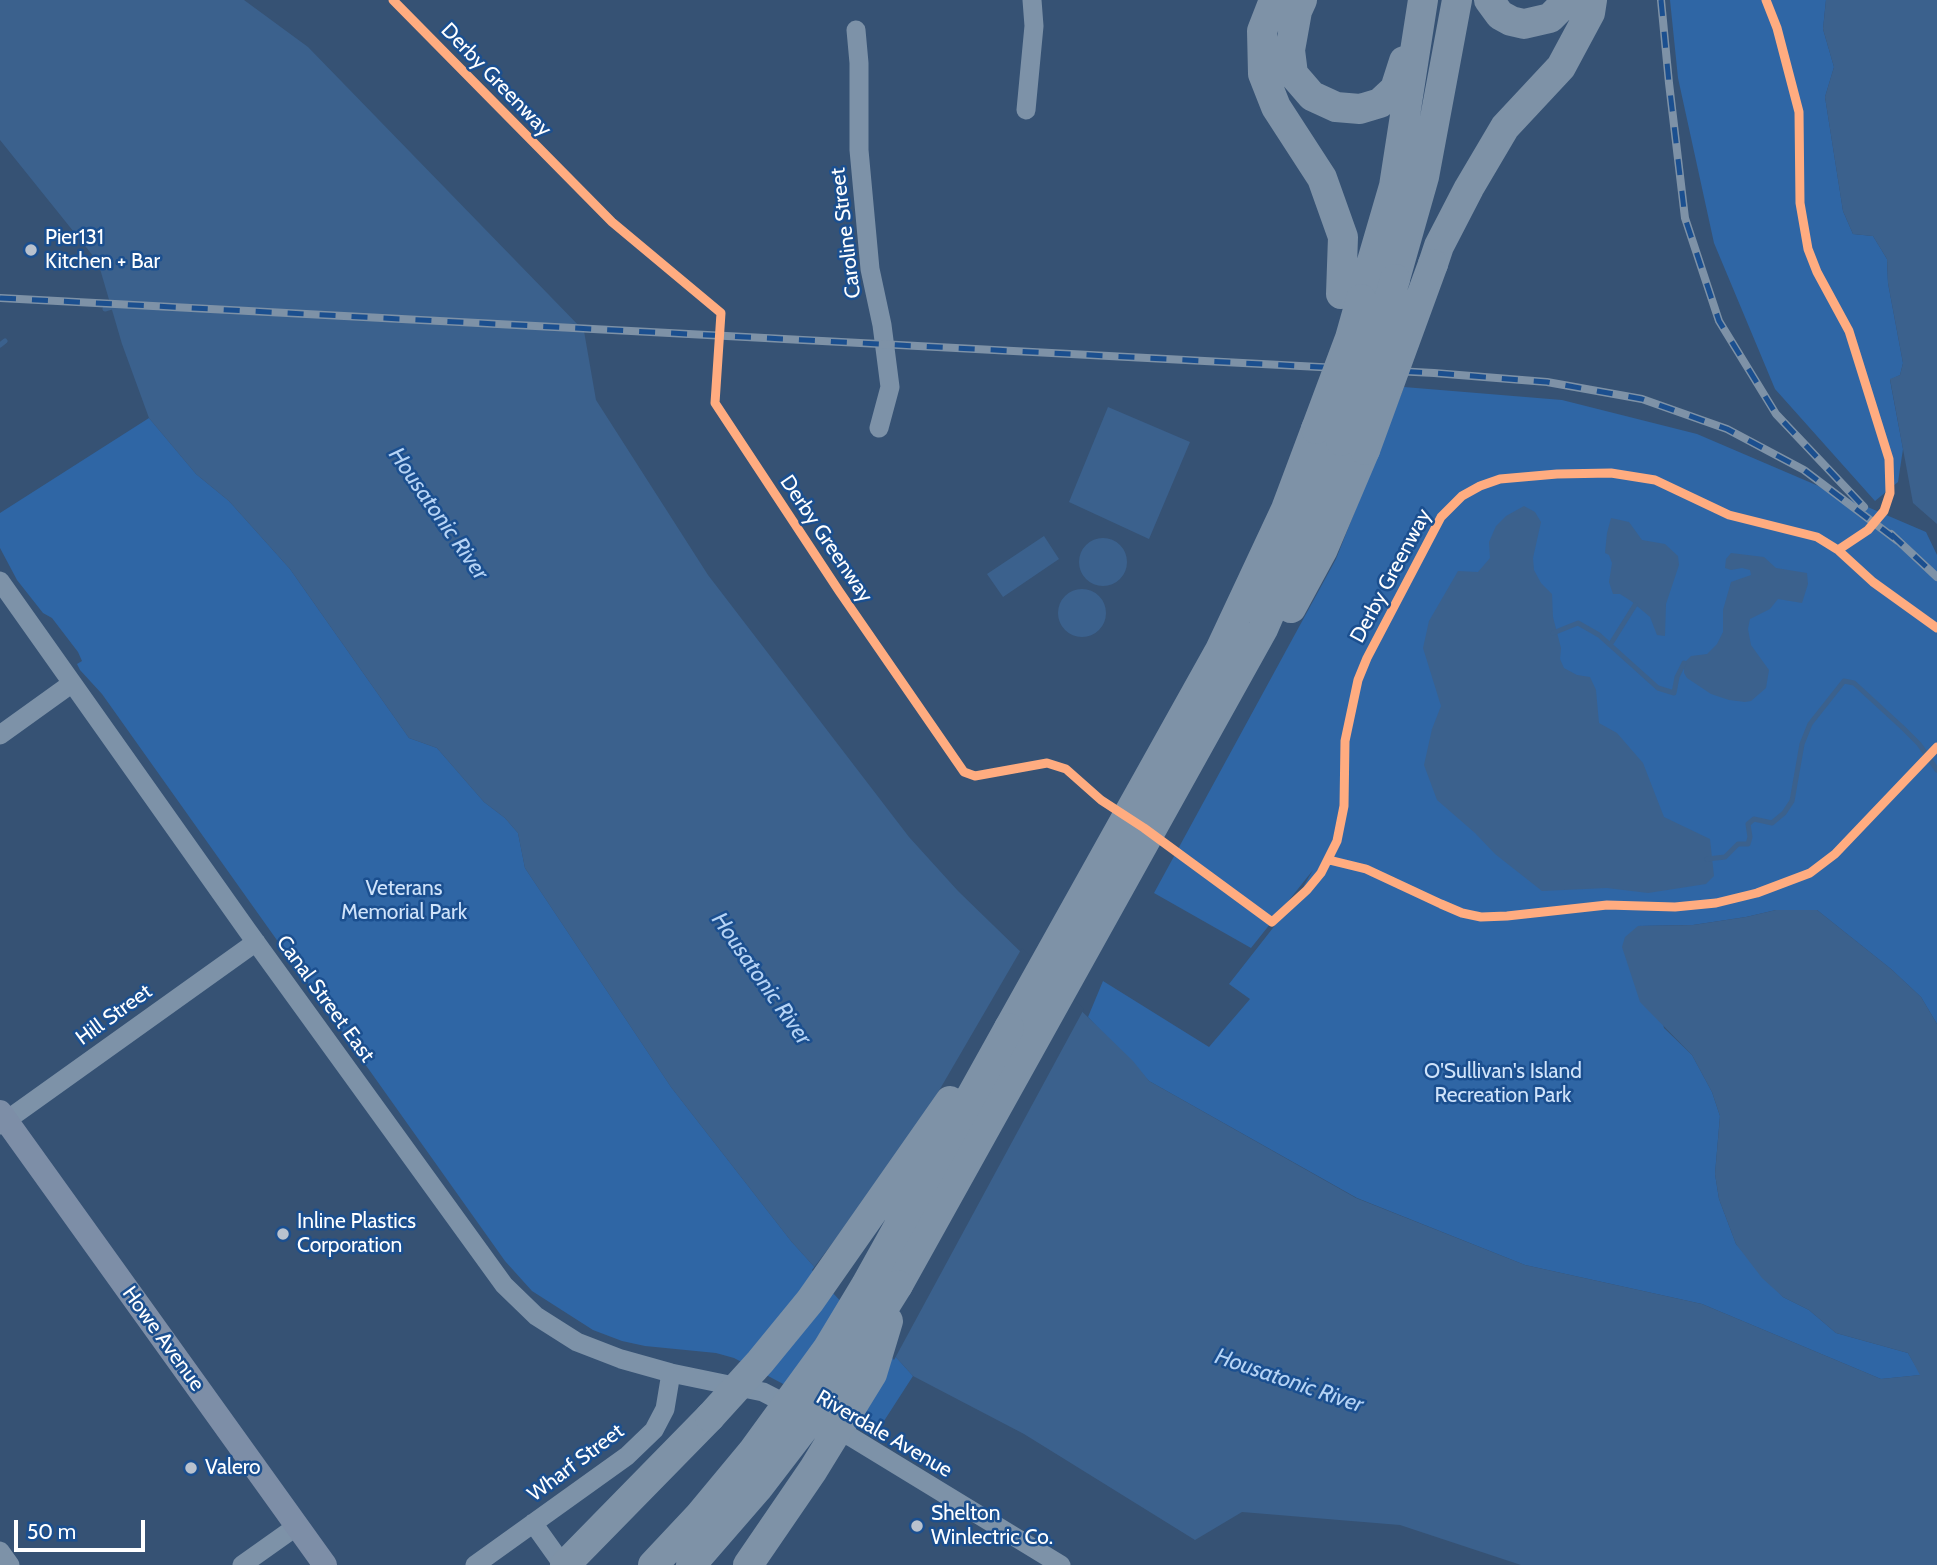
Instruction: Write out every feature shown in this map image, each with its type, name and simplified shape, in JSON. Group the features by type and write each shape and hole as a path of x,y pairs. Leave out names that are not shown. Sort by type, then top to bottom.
{"highway":[{"path":"653,1565 699,1516 746,1459 828,1348 1009,1028 1170,769 1267,651 1324,548 1341,440 1351,297 1342,237 1322,178 1276,107 1263,74 1262,31 1274,0"},
{"path":"1302,0 1297,10 1290,50 1293,74 1312,96 1336,107 1360,109 1380,103 1395,89 1423,0"},
{"path":"1351,297 1394,187 1423,0"},
{"path":"1341,440 1382,325 1424,177 1457,0"},
{"path":"1489,0 1500,15 1524,24 1550,18 1568,0"},
{"path":"691,1565 757,1489 806,1426 848,1366 898,1285 1170,769 1220,650 1286,509 1341,440 1433,264 1439,246 1469,188 1505,127 1561,67 1590,13 1592,0"},
{"path":"564,1565 675,1454 782,1335 841,1259 971,1071 1009,1028"},
{"path":"748,1565 807,1480 872,1374 898,1285"}],"main road":[{"name":"Howe Avenue","path":"2,1120 325,1565"}],"street":[{"path":"1026,110 1034,26 1032,0"},
{"name":"Caroline Street","path":"856,30 859,63 859,150 866,229 890,387 879,428"},
{"name":"Canal Street East","path":"0,582 504,1285 536,1316 577,1342 621,1359 671,1373"},
{"path":"0,735 71,684"},
{"name":"Hill Street","path":"2,1120 256,942"},
{"name":"Wharf Street","path":"475,1565 627,1456 654,1430 665,1409 671,1373"},
{"name":"Riverdale Avenue","path":"671,1373 763,1392 851,1437 1061,1565"},
{"path":"533,1523 564,1565"},
{"path":"242,1565 297,1526"},
{"path":"0,1550 10,1565"}],"green space":[{"path":"1670,0 1826,0 1823,29 1834,67 1825,97 1843,211 1853,234 1873,236 1887,259 1888,283 1903,363 1900,375 1890,380 1903,449 1898,482 1875,501 1775,389 1714,243 1678,78"},
{"name":"O'Sullivan's Island Recreation Park","path":"1404,387 1562,400 1697,434 1926,532 1937,555 1937,1024 1921,997 1891,969 1817,910 1776,910 1693,925 1638,926 1664,1028 1692,1055 1712,1092 1720,1116 1715,1174 1719,1199 1736,1244 1783,1297 1809,1310 1836,1333 1908,1353 1921,1375 1881,1379 1702,1304 1525,1265 1357,1198 1149,1081 1088,1017 1103,981 1209,1047 1250,999 1229,984 1298,896 1313,870 1251,948 1154,893 1336,559"},
{"name":"Veterans Memorial Park","path":"149,418 196,474 229,501 290,569 409,738 437,748 484,802 505,818 518,833 525,868 671,1087 791,1241 913,1376 873,1438 859,1424 734,1358 716,1353 622,1341 593,1330 532,1291 505,1261 102,694 80,670 77,664 82,661 78,652 52,618 43,613 17,580 0,548 0,513"}],"water":[{"name":"Housatonic River","path":"0,0 244,0 308,47 584,331 596,400 708,575 909,837 958,891 1133,1061 1149,1081 1356,1198 1525,1265 1702,1304 1881,1379 1920,1375 1908,1353 1836,1333 1809,1310 1783,1297 1762,1278 1736,1244 1719,1199 1715,1174 1720,1116 1712,1092 1692,1055 1640,1002 1622,947 1625,937 1638,926 1693,925 1776,910 1817,910 1891,969 1921,997 1937,1024 1937,1565 1521,1565 1400,1525 1242,1512 1195,1540 1024,1434 913,1376 791,1241 671,1087 525,868 518,833 505,818 484,802 437,748 409,738 290,569 229,501 196,474 149,418 122,344 98,262 0,140"},
{"path":"1826,0 1937,0 1937,524 1913,503 1890,379 1900,375 1903,363 1888,283 1887,259 1873,236 1853,234 1843,211 1825,97 1834,67 1823,29"},
{"path":"1108,407 1190,442 1149,539 1069,502"},
{"path":"1524,506 1535,512 1541,522 1533,558 1534,570 1541,583 1552,594 1553,617 1564,668 1577,675 1590,677 1596,690 1599,723 1617,733 1643,763 1664,817 1710,839 1714,876 1706,884 1648,893 1607,888 1542,891 1495,854 1437,800 1424,765 1432,729 1441,706 1423,648 1429,621 1458,571 1478,572 1490,558 1489,542 1496,526 1506,516"},
{"path":"1611,518 1629,522 1642,540 1665,544 1678,556 1679,565 1666,604 1665,636 1657,635 1650,617 1631,601 1620,594 1613,594 1609,582 1612,563 1609,555 1605,553"},
{"path":"1044,536 1059,559 1003,597 987,574"},
{"path":"1103,538 1120,545 1127,562 1120,579 1103,586 1086,579 1079,562 1086,545"},
{"path":"1731,553 1764,557 1776,568 1807,573 1808,584 1802,603 1778,599 1770,609 1750,619 1748,629 1751,645 1769,670 1766,688 1751,701 1745,702 1711,694 1687,678 1684,673 1684,663 1691,656 1707,654 1717,644 1723,632 1723,610 1731,582 1751,575 1750,570 1725,568 1726,559"},
{"path":"1082,589 1099,596 1106,613 1099,630 1082,637 1065,630 1058,613 1065,596"}],"pier":[{"path":"1022,948 1084,1009 894,1360 812,1270 873,1190 933,1101"}],"waterway":[{"path":"105,309 118,305"},
{"path":"0,345 5,341"},
{"path":"1610,645 1635,605"},
{"path":"1553,633 1578,623 1599,635 1658,688 1674,693 1677,677 1684,663"},
{"path":"1707,859 1725,857 1738,844 1748,844 1748,824 1754,819 1772,823 1784,813 1792,801 1802,744 1810,724 1844,681 1854,683 1903,728 1919,744 1937,770"}],"railway":[{"path":"1661,0 1685,218 1719,321 1776,414 1864,507"},
{"path":"0,298 1434,373 1547,382 1642,399 1727,429 1804,470 1898,541"},
{"path":"1891,534 1937,577"}],"cycle path":[{"name":"Derby Greenway","path":"393,0 612,222 721,313 715,403 839,591 964,772 975,776 1047,763 1066,769 1101,800 1144,828 1272,922 1307,890 1321,873 1337,841 1344,806 1345,741 1358,680 1367,658 1441,517 1462,496 1480,486 1500,479 1557,474 1611,473 1655,480 1729,515 1817,537 1838,550 1873,582 1937,628"},
{"path":"1766,0 1777,28 1799,112 1800,203 1808,249 1817,272 1849,331 1889,459 1890,493 1884,511 1868,530 1838,550"},
{"path":"1329,860 1366,869 1462,913 1481,917 1607,905 1675,907 1716,903 1757,893 1810,873 1835,854 1937,747"}],"place":[{"name":"Pier131 Kitchen + Bar","path":"31,250"},
{"name":"Inline Plastics Corporation","path":"283,1234"},
{"name":"Valero","path":"191,1468"},
{"name":"Shelton Winlectric Co.","path":"917,1526"}]}
